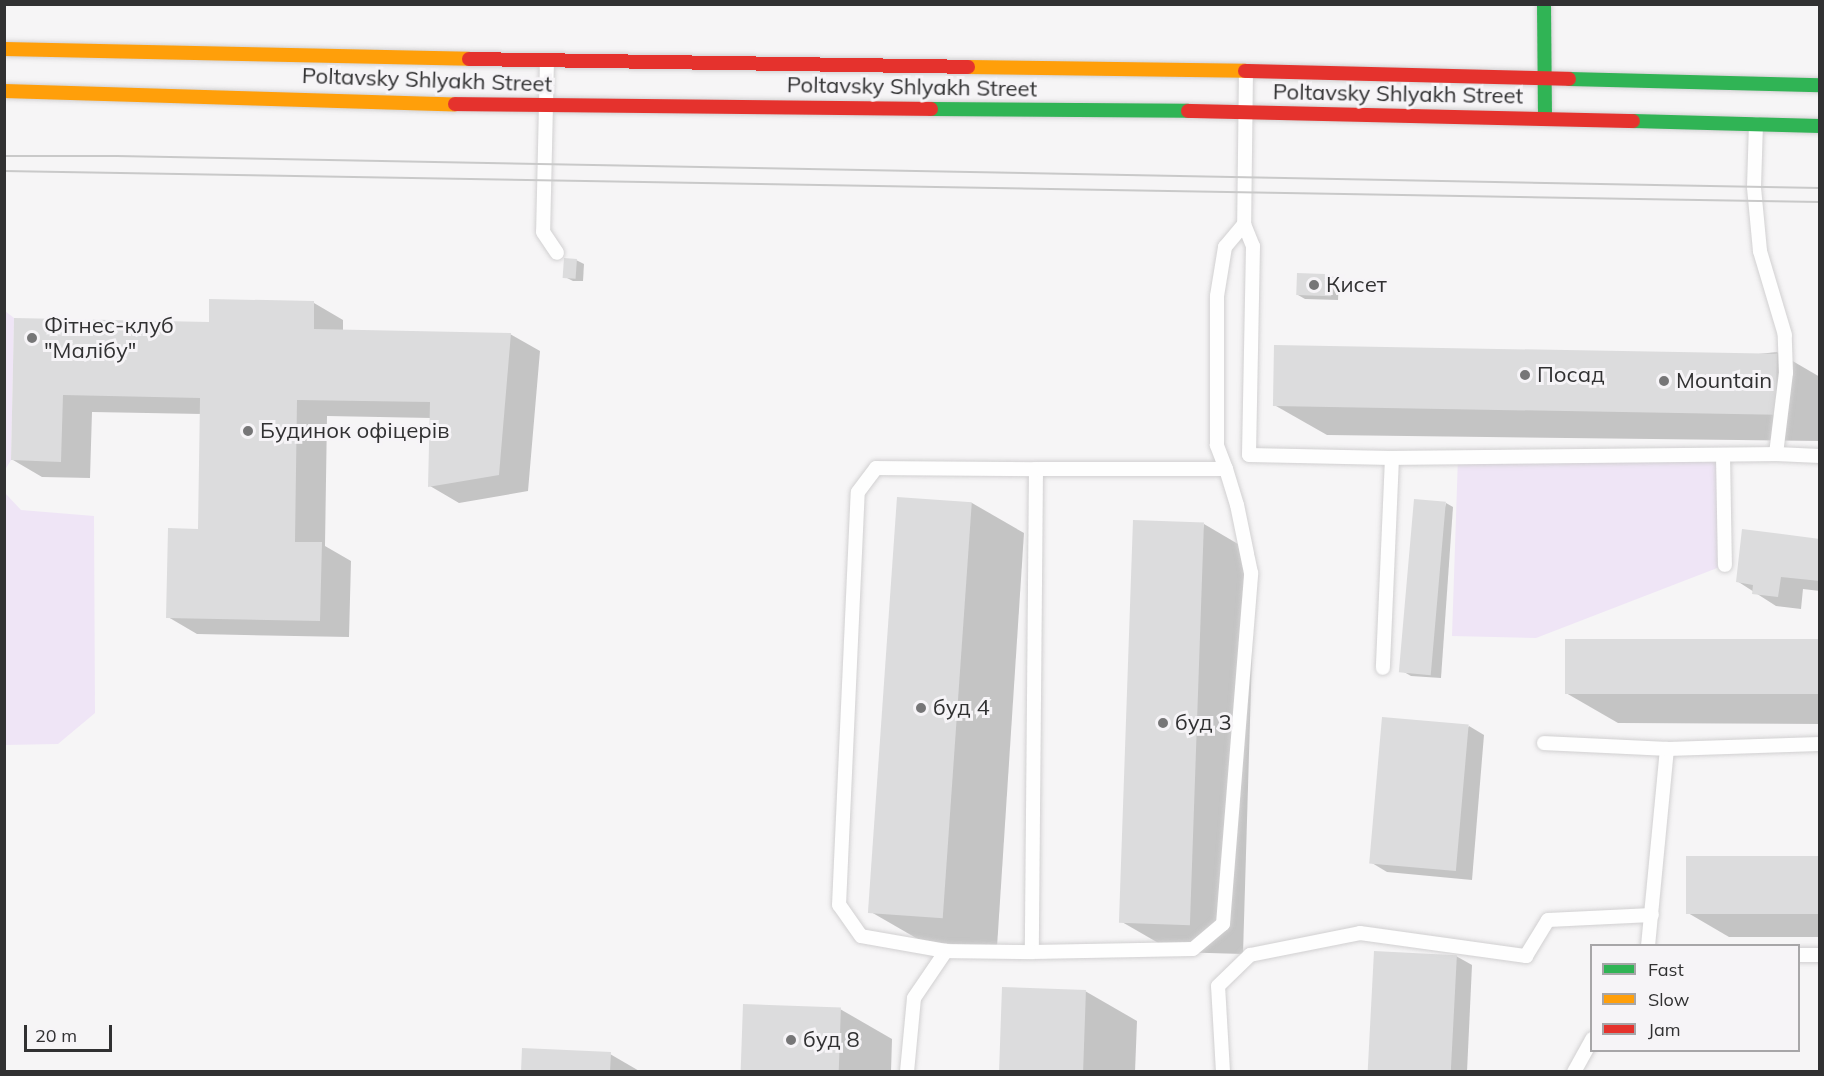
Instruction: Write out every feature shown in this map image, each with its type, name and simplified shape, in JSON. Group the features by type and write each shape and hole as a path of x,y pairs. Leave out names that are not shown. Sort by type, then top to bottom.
{"main road":[{"path":"1544,4 1545,118"},
{"name":"Poltavsky Shlyakh Street","path":"4,49 1246,71 1820,85"},
{"name":"Poltavsky Shlyakh Street","path":"4,91 545,105 1245,112 1820,126"}],"lane":[{"path":"547,60 543,232 557,253"},
{"path":"1246,71 1244,224 1253,246 1249,455 1392,458 1776,454 1820,456"},
{"path":"1756,124 1754,187 1760,251 1785,335 1786,373 1776,454"},
{"path":"1226,469 876,468 858,492 839,905 861,936 946,951 1193,949 1223,924 1251,573 1238,506 1226,469 1218,445 1217,296 1225,247 1244,224"},
{"path":"1723,455 1725,565"},
{"path":"1383,668 1392,458"},
{"path":"1032,952 1036,469"},
{"path":"1544,743 1667,749 1820,744"},
{"path":"1648,944 1667,749"},
{"path":"1223,1071 1218,986 1250,955 1360,933 1526,956 1548,920 1652,915"},
{"path":"907,1071 914,998 946,951"},
{"path":"1800,955 1820,955"},
{"path":"1574,1071 1590,1043"}],"shaded area":[{"path":"5,311 14,318 11,460 5,470"},
{"path":"1723,455 1725,565 1536,638 1452,636 1458,457"},
{"path":"5,493 21,510 94,516 95,713 58,744 5,745"}],"building":[{"path":"564,258 577,259 576,279 563,278"},
{"name":"Кисет","path":"1297,273 1332,274 1331,296 1296,295"},
{"name":"Будинок офіцерів","path":"209,299 314,301 314,329 511,333 499,475 428,487 430,402 297,400 295,542 322,542 320,621 166,618 168,528 198,529 200,398 63,395 61,462 11,460 14,318 209,322"},
{"path":"1274,345 1777,354 1776,415 1273,406"},
{"name":"буд 4","path":"897,497 972,502 943,918 868,913"},
{"path":"1414,499 1446,502 1431,675 1399,672"},
{"name":"буд 3","path":"1133,520 1204,522 1190,925 1119,923"},
{"path":"1742,529 1820,539 1820,581 1781,577 1778,597 1752,594 1753,585 1736,582"},
{"path":"1565,639 1820,639 1820,694 1565,694"},
{"path":"1382,717 1469,725 1456,871 1369,863"},
{"path":"1686,856 1820,856 1820,914 1686,914"},
{"path":"1374,951 1457,955 1451,1072 1368,1072"},
{"path":"1002,987 1086,990 1083,1072 999,1072"},
{"name":"буд 8","path":"743,1004 841,1007 839,1072 741,1072"},
{"path":"522,1048 611,1052 610,1072 521,1072"}],"tram line":[{"path":"4,156 117,156 1820,188"},
{"path":"4,171 1820,202"}],"traffic: fast":[{"path":"1544,4 1545,118"},
{"path":"1569,79 1820,85"},
{"path":"931,109 1188,111"},
{"path":"1633,121 1820,126"}],"traffic: slow":[{"path":"4,49 469,59"},
{"path":"968,67 1245,71"},
{"path":"4,91 455,104"}],"traffic: jam":[{"path":"469,59 968,67"},
{"path":"1245,71 1569,79"},
{"path":"455,104 931,109"},
{"path":"1188,111 1633,121"}],"place":[{"name":"Кисет","path":"1314,285"},
{"name":"Фітнес-клуб \"Малібу\"","path":"32,338"},
{"name":"Посад","path":"1525,375"},
{"name":"Mountain","path":"1664,381"},
{"name":"Будинок офіцерів","path":"248,431"},
{"name":"буд 4","path":"921,708"},
{"name":"буд 3","path":"1163,723"},
{"name":"буд 8","path":"791,1040"}]}
